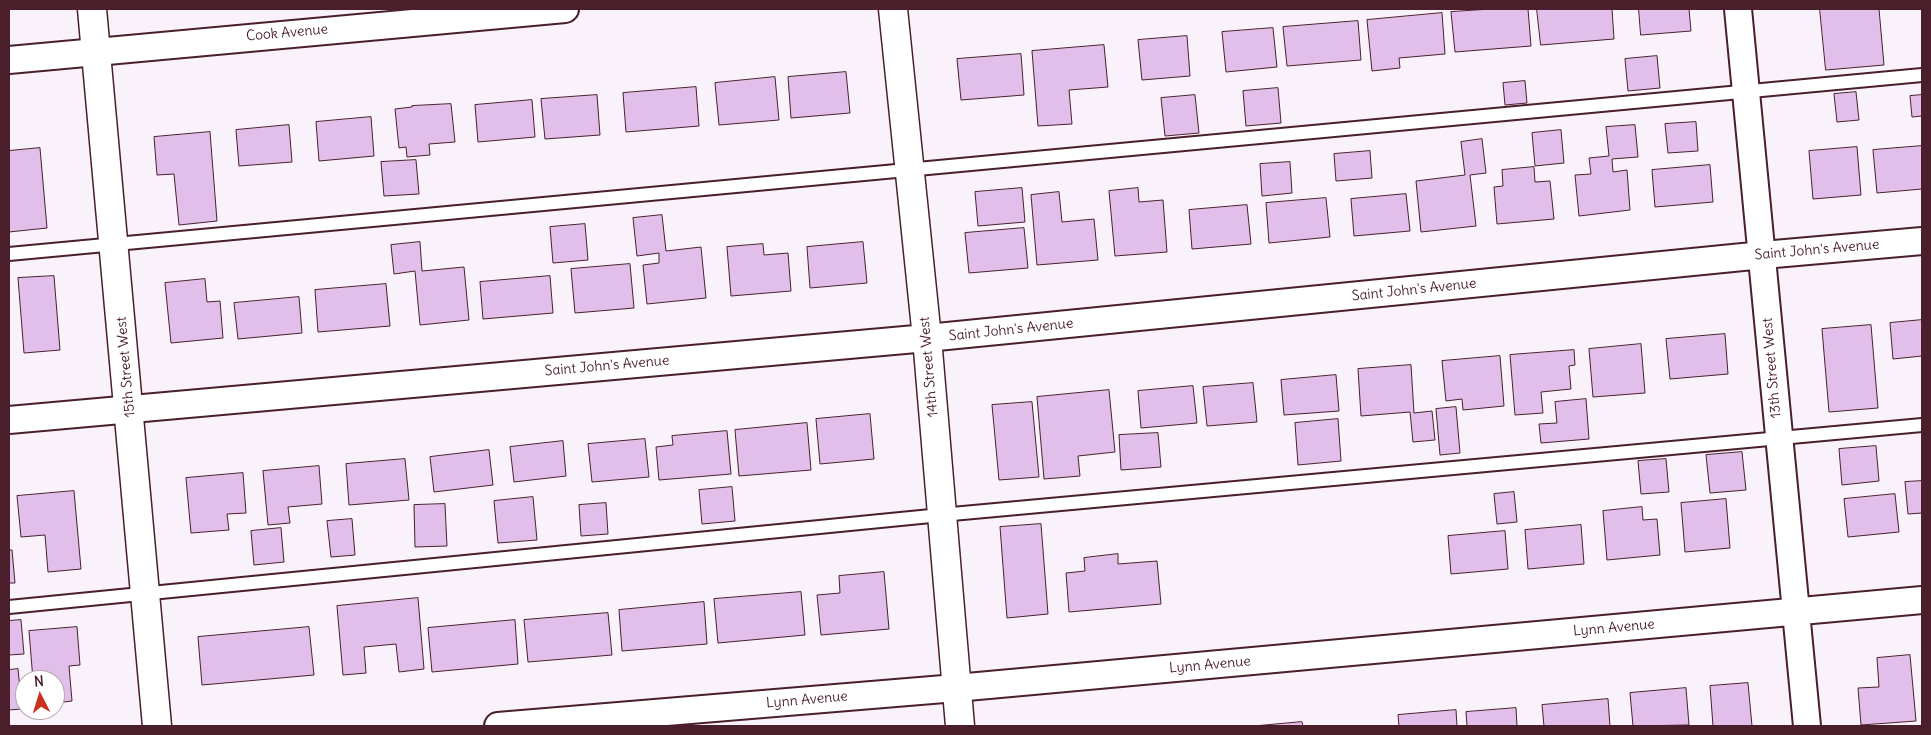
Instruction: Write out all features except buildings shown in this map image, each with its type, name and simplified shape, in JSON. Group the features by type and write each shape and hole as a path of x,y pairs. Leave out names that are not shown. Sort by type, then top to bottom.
{"street":[{"name":"15th Street West","path":"92,9 157,726"},
{"name":"Cook Avenue","path":"9,60 96,50 565,9"},
{"name":"14th Street West","path":"893,9 927,338 960,726"},
{"name":"13th Street West","path":"1738,9 1807,726"},
{"name":"Saint John's Avenue","path":"9,420 927,338 1763,254 1922,241"},
{"name":"Lynn Avenue","path":"498,726 956,688 1922,600"}],"lane":[{"path":"9,254 909,168 1922,75"},
{"path":"9,607 941,515 1922,425"}]}
